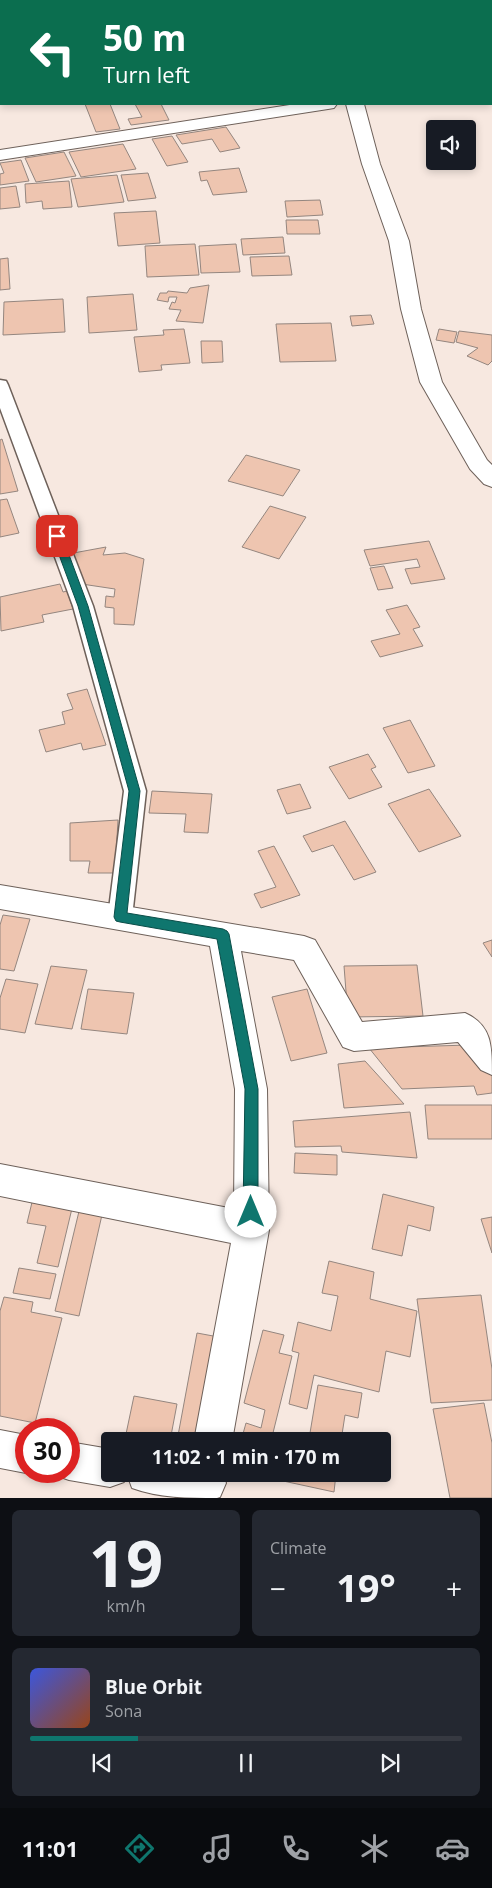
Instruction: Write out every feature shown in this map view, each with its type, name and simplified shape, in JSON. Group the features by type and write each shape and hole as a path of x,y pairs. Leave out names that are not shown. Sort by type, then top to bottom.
{"street":[{"path":"0,156 322,105"},
{"path":"355,105 371,164 399,241 411,309 430,382 478,464 492,479"},
{"path":"0,897 304,949 354,1037 465,1027 492,1060"},
{"path":"215,1432 250,1230 252,1089 223,934"},
{"path":"0,1180 250,1230"},
{"path":"0,1449 15,1452"},
{"path":"80,1463 101,1466"},
{"path":"190,1482 206,1485"}],"lane":[{"path":"0,385 83,606 135,791 120,917"}],"building":[{"path":"85,105 110,105 120,129 96,132"},
{"path":"136,105 162,105 169,120 131,125 128,119 142,117"},
{"path":"226,127 240,148 220,152 212,139 182,144 176,135"},
{"path":"172,136 188,162 167,166 152,139"},
{"path":"123,144 136,169 81,177 69,152"},
{"path":"64,152 76,176 36,182 25,158"},
{"path":"21,160 29,181 0,185 0,174 4,173 0,163"},
{"path":"239,168 247,192 213,195 207,180 201,181 199,172"},
{"path":"148,173 156,198 128,201 121,175"},
{"path":"117,175 124,202 78,207 71,179"},
{"path":"69,181 72,207 43,209 42,201 26,203 25,184"},
{"path":"16,186 20,207 0,209 0,188"},
{"path":"320,200 323,215 287,217 285,201"},
{"path":"156,211 160,243 118,246 114,213"},
{"path":"286,220 318,220 320,234 287,234"},
{"path":"283,237 285,253 243,255 241,239"},
{"path":"195,244 199,275 147,277 145,246"},
{"path":"236,244 240,272 201,273 199,246"},
{"path":"289,256 292,275 252,276 250,257"},
{"path":"8,258 10,289 0,290 0,259"},
{"path":"209,285 203,323 176,321 181,310 169,309 172,302 175,303 177,297 169,297 168,302 157,300 160,293 167,293 168,291 187,293 190,288"},
{"path":"133,294 137,330 89,333 87,297"},
{"path":"63,299 65,332 3,335 4,302"},
{"path":"371,315 374,324 352,326 350,316"},
{"path":"331,323 336,361 280,362 276,324"},
{"path":"184,329 190,363 161,365 162,370 139,372 134,337 164,335 163,330"},
{"path":"439,329 457,332 454,343 436,340"},
{"path":"459,331 492,335 492,361 488,365 467,356 478,348 456,342"},
{"path":"201,341 222,341 223,362 202,363"},
{"path":"2,439 18,491 0,494 0,440"},
{"path":"246,455 300,470 283,496 228,481"},
{"path":"7,499 19,533 0,537 0,500"},
{"path":"270,506 306,517 279,559 242,547"},
{"path":"429,541 445,579 411,584 405,569 420,567 417,559 370,566 364,550"},
{"path":"106,547 103,555 125,553 144,559 134,625 114,624 114,608 105,607 106,596 114,597 115,589 75,583 68,554"},
{"path":"384,566 393,588 378,590 370,568"},
{"path":"60,584 63,592 67,591 73,609 42,615 44,622 1,631 0,597"},
{"path":"407,605 420,627 413,629 423,646 380,657 371,641 400,634 386,610"},
{"path":"87,689 106,745 83,750 81,743 46,752 39,730 65,724 62,712 73,709 67,694"},
{"path":"410,720 435,766 408,773 383,728"},
{"path":"368,754 376,767 371,769 382,787 349,799 329,767"},
{"path":"300,784 311,808 287,814 277,790"},
{"path":"429,789 461,836 419,852 388,804"},
{"path":"152,791 212,794 208,833 184,832 186,814 149,813"},
{"path":"118,820 115,873 88,873 90,861 70,861 70,823"},
{"path":"345,821 376,872 354,880 333,845 312,852 303,836"},
{"path":"274,846 300,895 261,908 254,894 276,887 258,851"},
{"path":"3,915 30,919 14,971 0,969 0,925"},
{"path":"492,940 492,957 483,943"},
{"path":"417,965 423,1016 348,1017 344,966"},
{"path":"51,966 87,970 72,1029 35,1024"},
{"path":"6,979 38,984 25,1033 0,1029 0,998"},
{"path":"88,989 134,993 127,1034 81,1029"},
{"path":"307,989 327,1053 291,1061 272,997"},
{"path":"469,1045 492,1073 492,1093 477,1095 474,1086 402,1089 369,1048"},
{"path":"365,1061 404,1104 344,1108 338,1064"},
{"path":"425,1105 492,1105 492,1139 428,1139"},
{"path":"410,1112 417,1158 342,1152 341,1146 295,1147 293,1121"},
{"path":"295,1153 337,1155 337,1175 294,1173"},
{"path":"34,1194 74,1200 58,1267 37,1263 46,1226 27,1223"},
{"path":"383,1194 434,1207 430,1231 408,1225 402,1256 372,1249"},
{"path":"81,1203 104,1206 79,1316 55,1311"},
{"path":"492,1217 492,1253 481,1219"},
{"path":"329,1261 374,1272 370,1299 417,1311 410,1357 386,1351 379,1392 314,1375 307,1409 289,1404 299,1353 292,1351 298,1322 331,1331 338,1296 322,1293"},
{"path":"19,1268 56,1274 50,1299 13,1293"},
{"path":"481,1295 492,1369 492,1400 431,1403 417,1299"},
{"path":"4,1297 33,1302 31,1312 62,1318 36,1418 15,1419 0,1416 0,1311"},
{"path":"263,1330 284,1335 279,1353 292,1356 273,1432 244,1432 246,1423 261,1428 265,1410 244,1403"},
{"path":"197,1333 224,1338 208,1432 179,1432"},
{"path":"318,1385 362,1393 358,1418 345,1415 342,1432 310,1432"},
{"path":"134,1396 177,1404 172,1432 126,1432"},
{"path":"484,1403 492,1443 492,1498 450,1498 433,1409"},
{"path":"288,1482 335,1482 334,1492"}],"route":[{"path":"57,536 83,606 135,791 120,917 223,934 252,1089 251,1212"}]}
